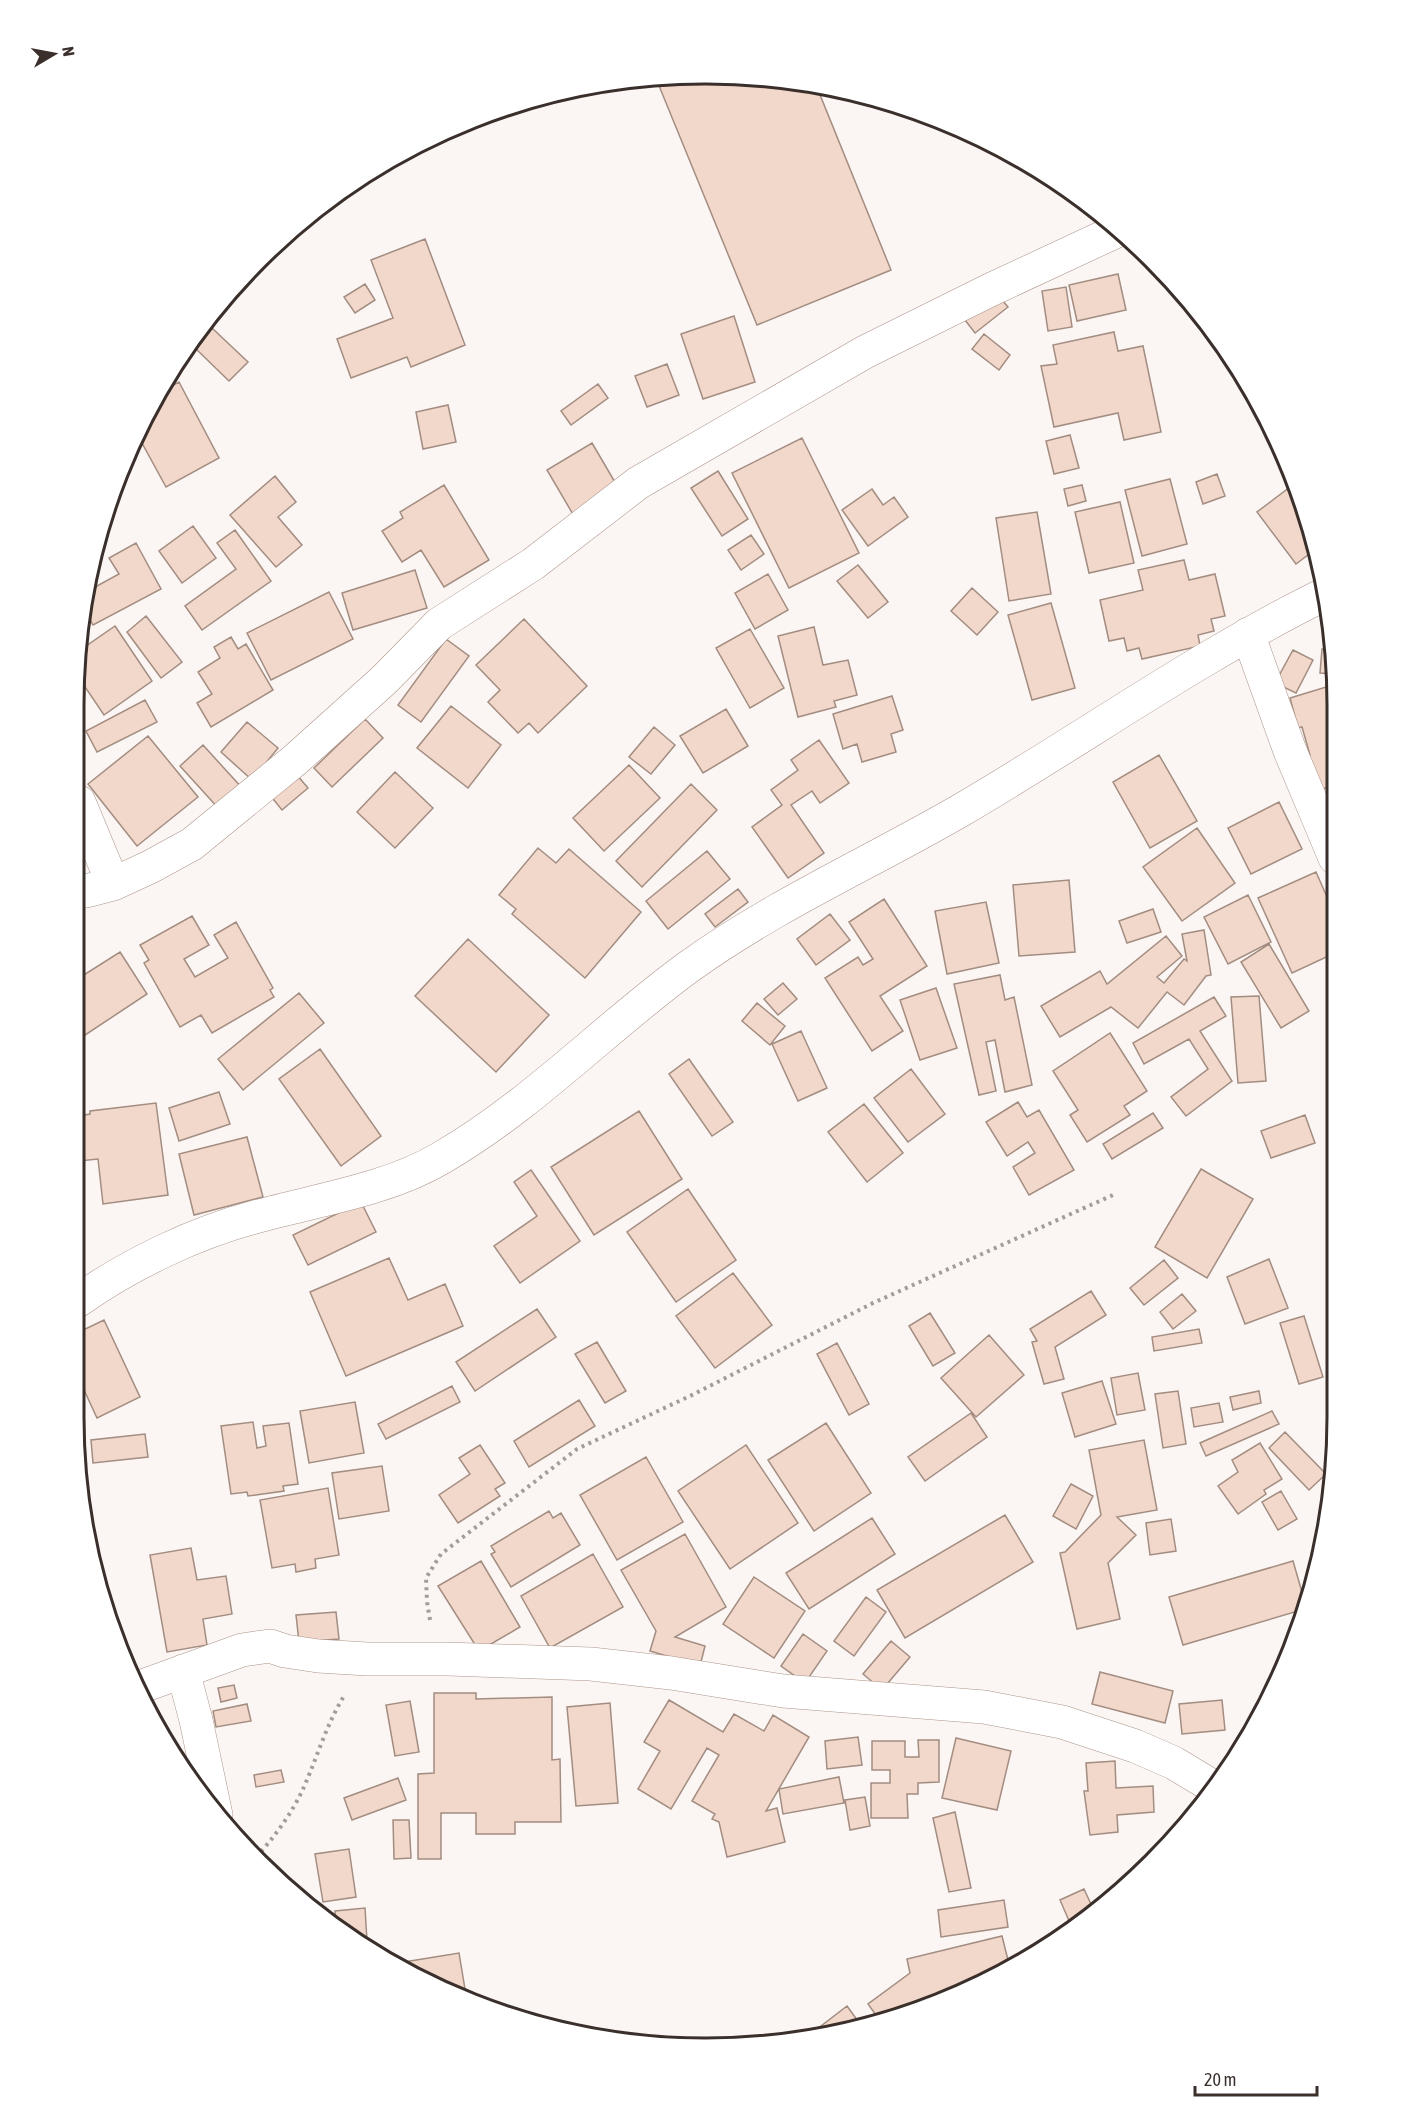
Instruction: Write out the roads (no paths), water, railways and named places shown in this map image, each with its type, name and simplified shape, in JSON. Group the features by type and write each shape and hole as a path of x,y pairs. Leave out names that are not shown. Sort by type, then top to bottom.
{"street":[{"path":"84,891 113,884 192,844 304,752 384,680 439,624 533,564 638,483 865,352 1110,234"},
{"path":"84,1297 136,1266 196,1238 250,1218 391,1181 437,1161 478,1136 635,1008 688,967 744,930 956,813 1248,634 1317,597"},
{"path":"1248,634 1290,752 1327,839"},
{"path":"84,814 113,884"},
{"path":"145,1685 242,1650 270,1646 285,1651 318,1656 367,1659 448,1659 591,1664 671,1673 783,1690 984,1707 1062,1722 1135,1746 1174,1763 1207,1783"},
{"path":"183,1671 212,1795"}]}
